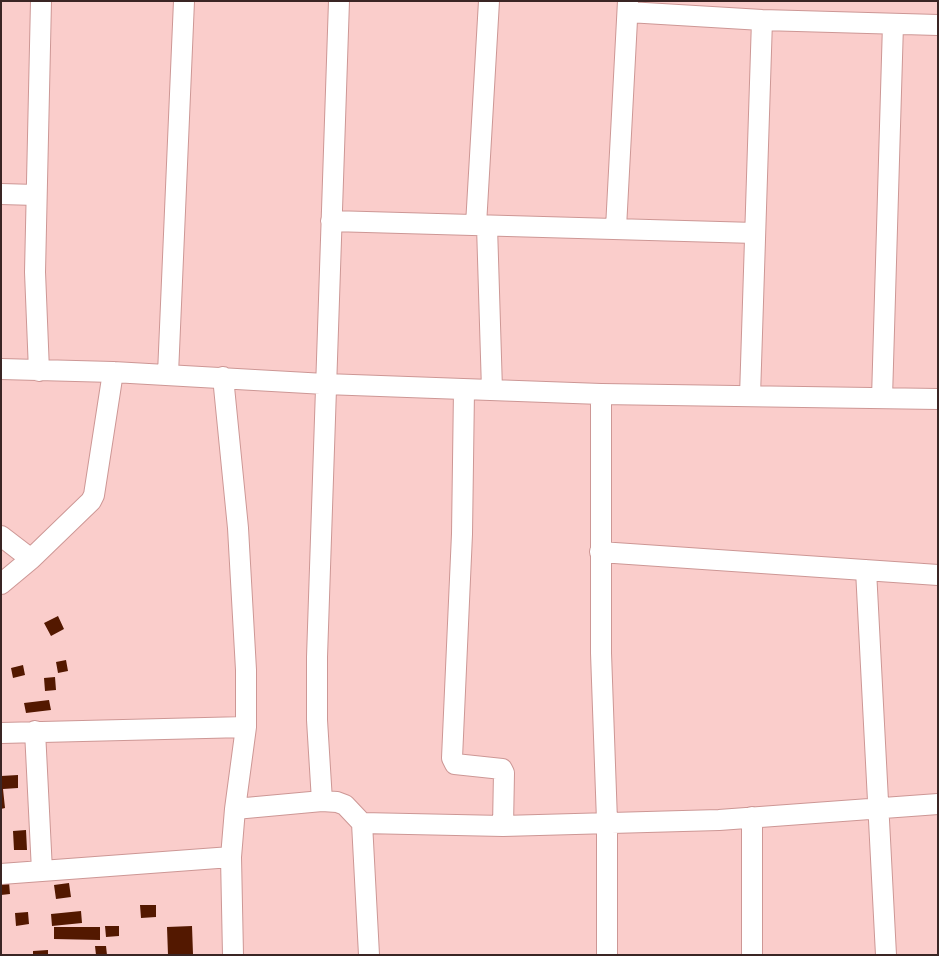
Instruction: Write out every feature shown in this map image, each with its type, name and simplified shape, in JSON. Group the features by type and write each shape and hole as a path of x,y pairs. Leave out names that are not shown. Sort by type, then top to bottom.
{"street":[{"path":"39,371 35,272 41,1"},
{"path":"168,374 184,1"},
{"path":"322,800 317,720 317,657 324,384 339,1"},
{"path":"489,1 482,226 492,390"},
{"path":"616,228 628,7 762,20 938,25"},
{"path":"750,396 762,20"},
{"path":"882,398 893,24"},
{"path":"1,194 36,195"},
{"path":"331,220 755,233"},
{"path":"1,369 168,374 324,384 464,390 938,399"},
{"path":"1,584 31,558 94,495 113,372"},
{"path":"223,377 243,594 246,727 235,809 231,857 233,955"},
{"path":"464,390 462,534 452,758 456,764 502,770 504,773 503,826"},
{"path":"601,394 602,740 607,821 607,955"},
{"path":"1,536 31,558"},
{"path":"600,552 938,575"},
{"path":"866,570 886,955"},
{"path":"1,733 246,727"},
{"path":"36,732 42,871"},
{"path":"235,809 322,800 337,802 345,806 362,823 369,955"},
{"path":"362,823 503,826 752,817 938,804"},
{"path":"752,817 752,955"},
{"path":"1,874 231,857"}],"building":[{"path":"58,616 64,629 51,636 44,623"},
{"path":"66,660 68,671 58,673 56,662"},
{"path":"23,665 25,675 13,678 11,668"},
{"path":"55,677 56,690 45,691 44,678"},
{"path":"49,700 51,710 26,713 24,703"},
{"path":"18,775 18,788 3,789 5,808 1,809 1,776"},
{"path":"26,830 27,850 14,850 13,831"},
{"path":"9,882 10,894 1,895 1,883"},
{"path":"69,883 71,897 56,899 54,885"},
{"path":"140,905 156,905 156,917 141,918"},
{"path":"81,911 82,923 52,926 51,914"},
{"path":"28,912 29,924 16,926 15,913"},
{"path":"105,926 119,926 119,936 106,937"},
{"path":"192,926 193,954 168,955 167,927"},
{"path":"54,927 100,927 100,940 54,939"},
{"path":"95,946 106,946 107,955 96,955"},
{"path":"48,950 48,955 33,955 33,951"}]}
